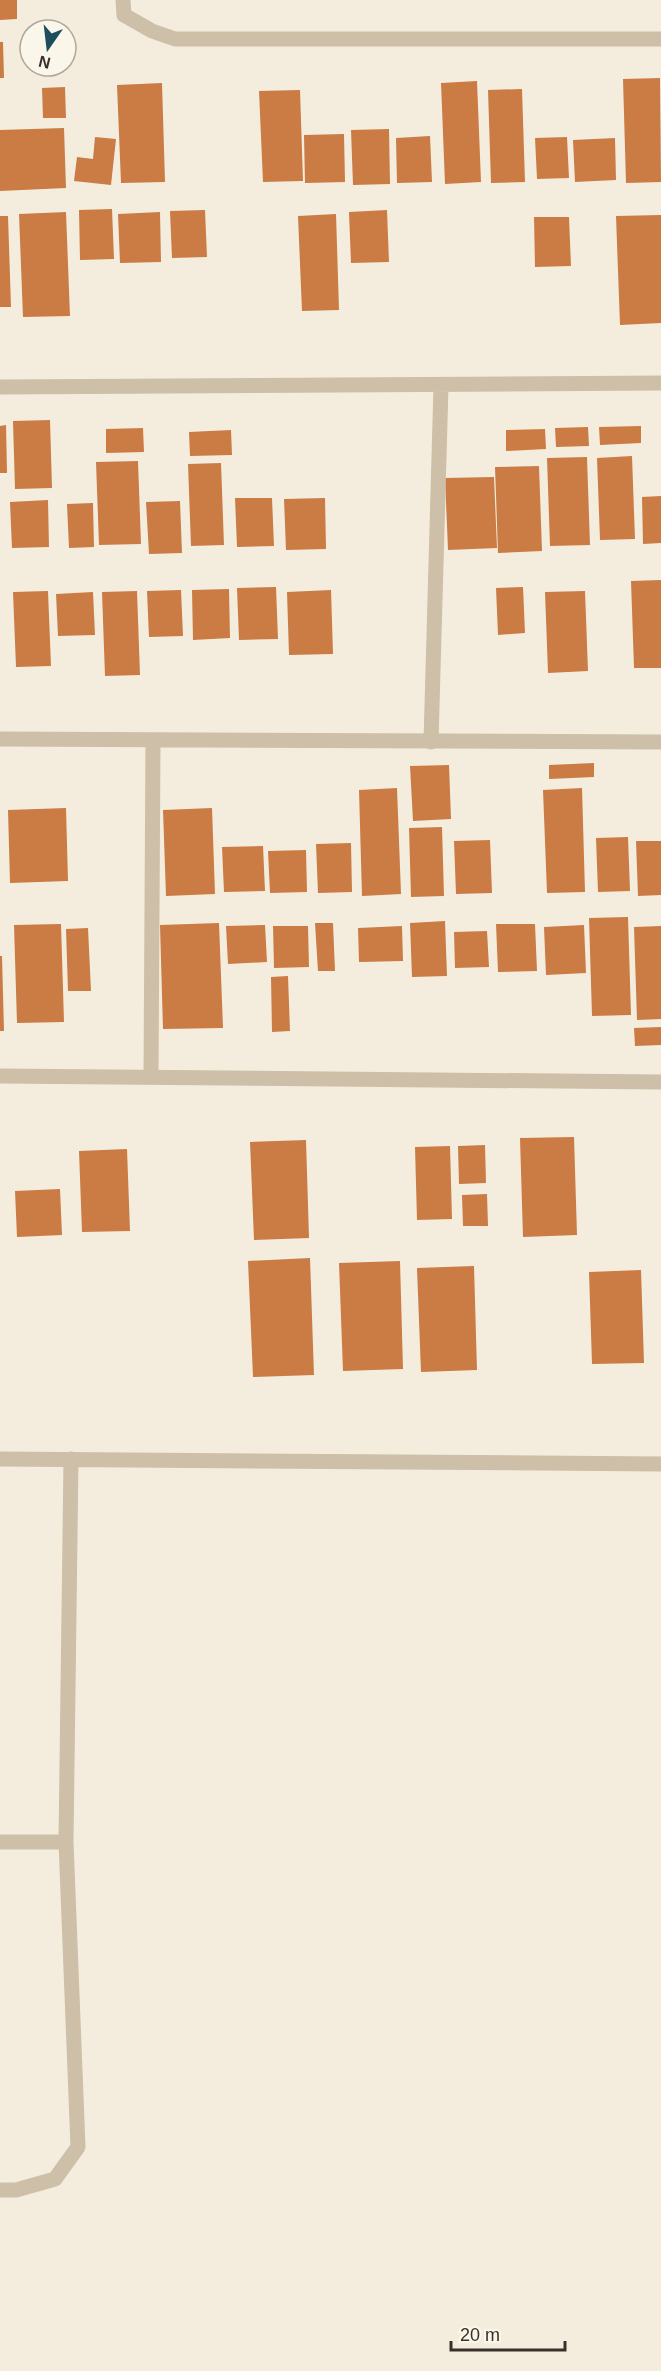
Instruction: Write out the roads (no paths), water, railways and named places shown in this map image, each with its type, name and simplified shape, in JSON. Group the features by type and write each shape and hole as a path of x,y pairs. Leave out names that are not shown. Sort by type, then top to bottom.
{"street":[{"path":"123,0 124,15 152,31 175,39 661,39"},
{"path":"0,387 661,383"},
{"path":"431,742 441,386"},
{"path":"0,739 153,742 661,742"},
{"path":"151,1076 153,742"},
{"path":"0,1076 661,1082"},
{"path":"0,1459 661,1464"},
{"path":"0,2190 16,2190 55,2179 78,2147 66,1842 71,1459"},
{"path":"0,1842 66,1842"}]}
